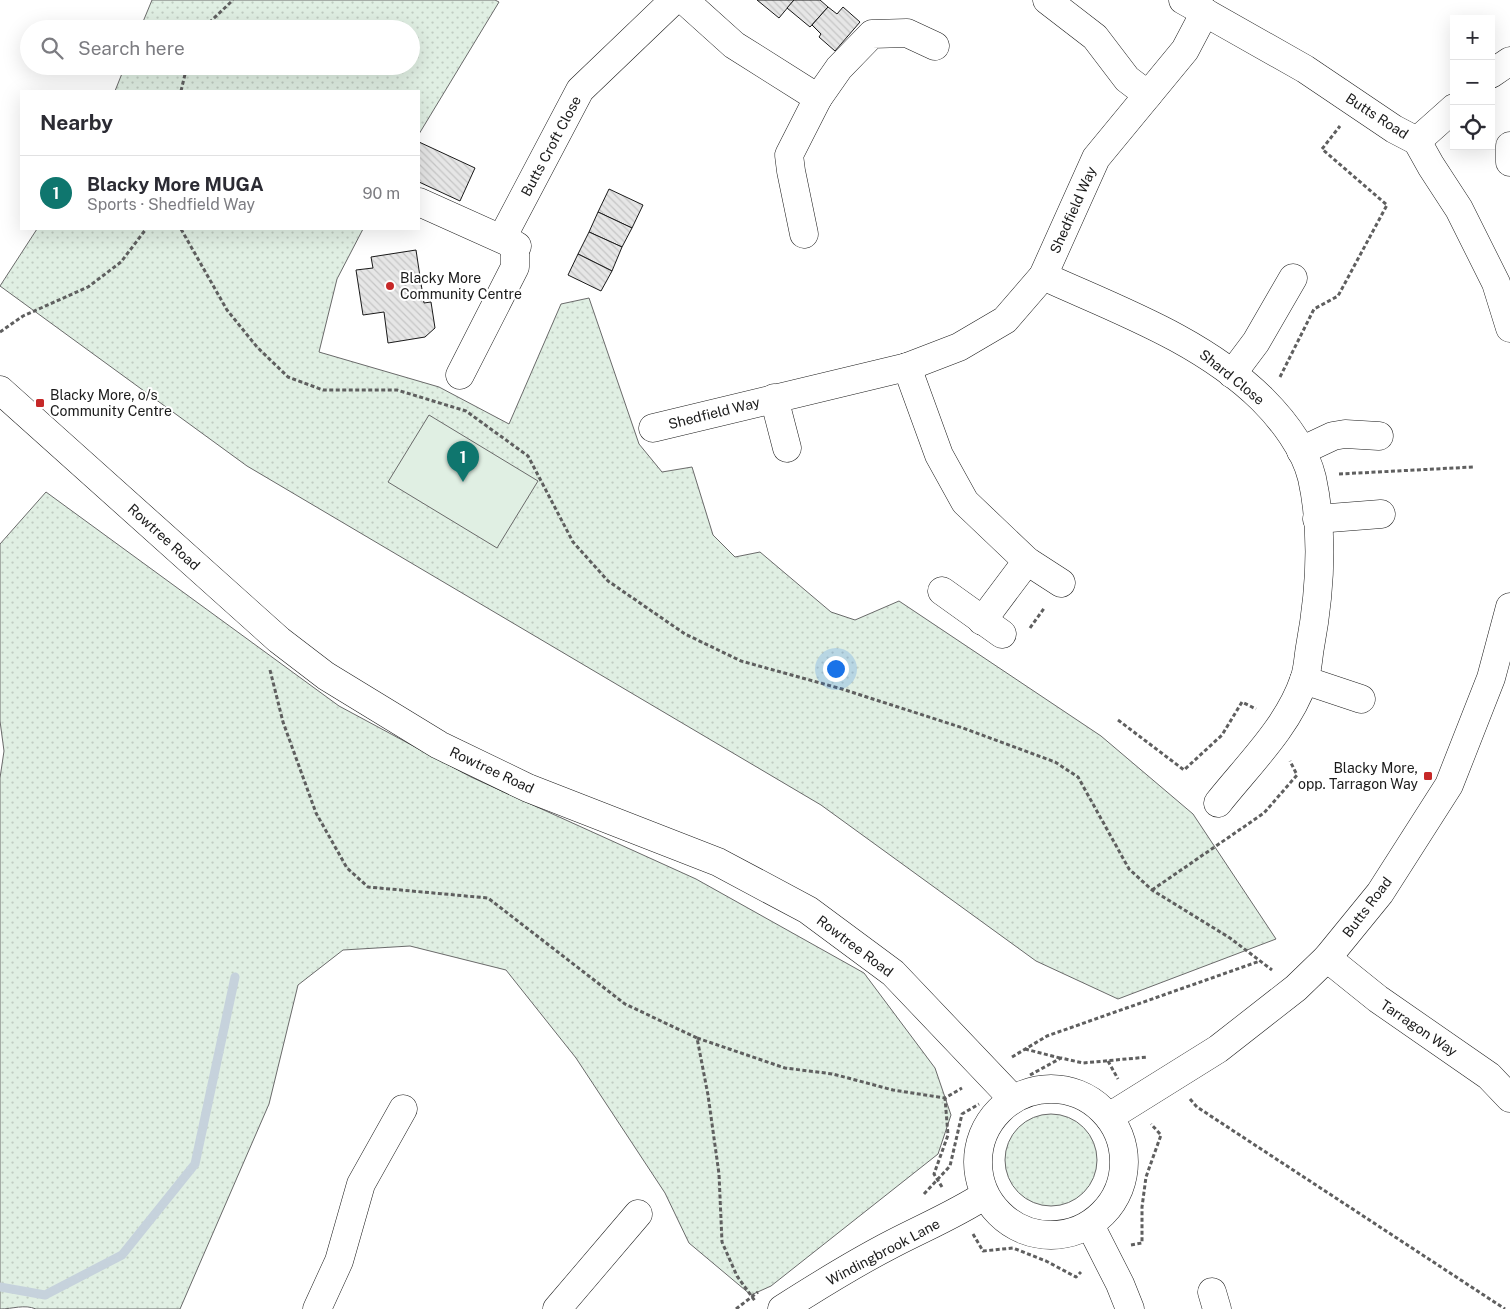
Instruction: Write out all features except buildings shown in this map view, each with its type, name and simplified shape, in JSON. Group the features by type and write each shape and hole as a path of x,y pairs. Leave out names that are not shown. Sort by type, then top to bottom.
{"street":[{"name":"Butts Croft Close","path":"516,245 580,90 674,0"},
{"path":"684,0 734,45 818,98"},
{"path":"1047,0 1095,37 1127,79 1148,95"},
{"name":"Shedfield Way","path":"654,428 907,367 959,347 1005,320 1043,276 1096,158 1185,50 1194,6"},
{"name":"Butts Road","path":"1194,6 1305,69 1417,141 1464,218 1496,284 1510,328"},
{"path":"804,234 790,171 789,155 818,98 839,68 872,34 907,33 934,46"},
{"path":"1495,71 1510,61"},
{"path":"1417,141 1450,112"},
{"path":"1510,146 1510,162"},
{"path":"420,202 516,245 515,267 460,375"},
{"name":"Shard Close","path":"1043,276 1204,352 1262,399 1301,451 1312,479 1319,539 1318,609 1304,680 1283,723 1218,803"},
{"path":"1232,374 1256,342 1293,278"},
{"path":"907,367 939,455 964,502 1027,561 1061,584"},
{"name":"Rowtree Road","path":"0,390 279,640 326,676 439,745 528,788 718,862 808,910 893,973 1021,1088"},
{"name":"Shedfield Way","path":"774,398 787,448"},
{"path":"1301,451 1333,436 1345,434 1379,436"},
{"path":"1317,519 1381,514"},
{"path":"942,591 1001,623 1027,561"},
{"name":"Butts Road","path":"1121,1110 1218,1049 1296,988 1328,958 1380,893 1449,785 1491,678 1510,607"},
{"path":"1304,680 1361,699"},
{"name":"Tarragon Way","path":"1328,958 1378,1000 1489,1076 1510,1098"},
{"path":"1021,1088 1028,1092 1053,1088 1076,1093 1098,1105 1121,1110 1119,1132 1125,1157 1123,1179 1109,1208 1090,1224 1064,1234 1043,1235 1011,1224 991,1204 985,1195 978,1168 979,1145 991,1119 1021,1088"},
{"path":"316,1309 339,1260 361,1184 403,1109"},
{"name":"Windingbrook Lane","path":"769,1306 961,1211 985,1195"},
{"path":"557,1309 638,1214"},
{"path":"1090,1224 1130,1309"}],"path":[{"path":"212,20 233,0"},
{"path":"181,90 185,75"},
{"path":"1262,399 1276,385 1314,309 1338,296 1387,205 1322,149 1358,104"},
{"path":"0,332 22,316 88,287 121,262 145,230"},
{"path":"182,230 227,310 257,347 288,377 323,390 397,390 466,411 528,456 573,542 608,580 685,634 741,662 842,689 963,728 1055,762 1078,777 1129,869 1152,890 1230,938 1296,988"},
{"path":"1312,479 1328,475 1473,467"},
{"path":"1001,623 1061,584"},
{"path":"279,640 268,664 283,722 316,813 347,868 368,888 488,898 625,1004 696,1038 708,1095 719,1174 722,1242 737,1276 751,1295 769,1306"},
{"path":"1118,720 1184,770 1222,735 1242,702 1283,723"},
{"path":"1026,1049 1083,1063 1157,1056"},
{"path":"1021,1088 1061,1058"},
{"path":"946,1098 948,1135 934,1174 961,1211 983,1251 1013,1248 1046,1260 1076,1277 1103,1251 1142,1243 1142,1207 1146,1177 1161,1135 1121,1110 1107,1060"},
{"path":"1171,1079 1197,1106 1506,1309"},
{"path":"918,1202 950,1166 962,1114 986,1100"},
{"path":"736,1309 751,1295 760,1290"}],"green space":[{"path":"152,0 495,0 499,2 420,132 420,90 115,90 121,75 420,75 420,20 144,20"},
{"path":"36,230 362,230 337,279 319,352 439,387 509,424 561,304 589,298 639,444 662,472 692,467 713,535 735,557 760,552 831,612 855,620 899,601 1101,736 1193,814 1276,939 1118,999 1036,961 821,805 247,466 0,286"},
{"path":"429,415 538,481 497,548 388,482"},
{"path":"46,492 339,706 471,777 696,879 864,973 935,1068 951,1115 938,1154 771,1286 751,1295 689,1243 665,1193 576,1058 506,970 410,946 343,950 298,985 269,1104 180,1309 36,1309 23,1307 0,1309 0,778 4,751 0,721 0,544"},
{"path":"1051,1114 1068,1118 1083,1128 1093,1143 1097,1160 1093,1177 1083,1192 1068,1202 1051,1206 1034,1202 1019,1192 1009,1177 1005,1160 1009,1143 1019,1128 1034,1118"}],"waterway":[{"path":"0,1287 45,1295 122,1255 195,1164 235,977"}],"place":[{"name":"Blacky More Community Centre","path":"390,286"},
{"name":"Blacky More, o/s Community Centre","path":"40,403"},
{"name":"Blacky More MUGA","path":"463,482"},
{"name":"Blacky More, opp. Tarragon Way","path":"1428,776"}]}
